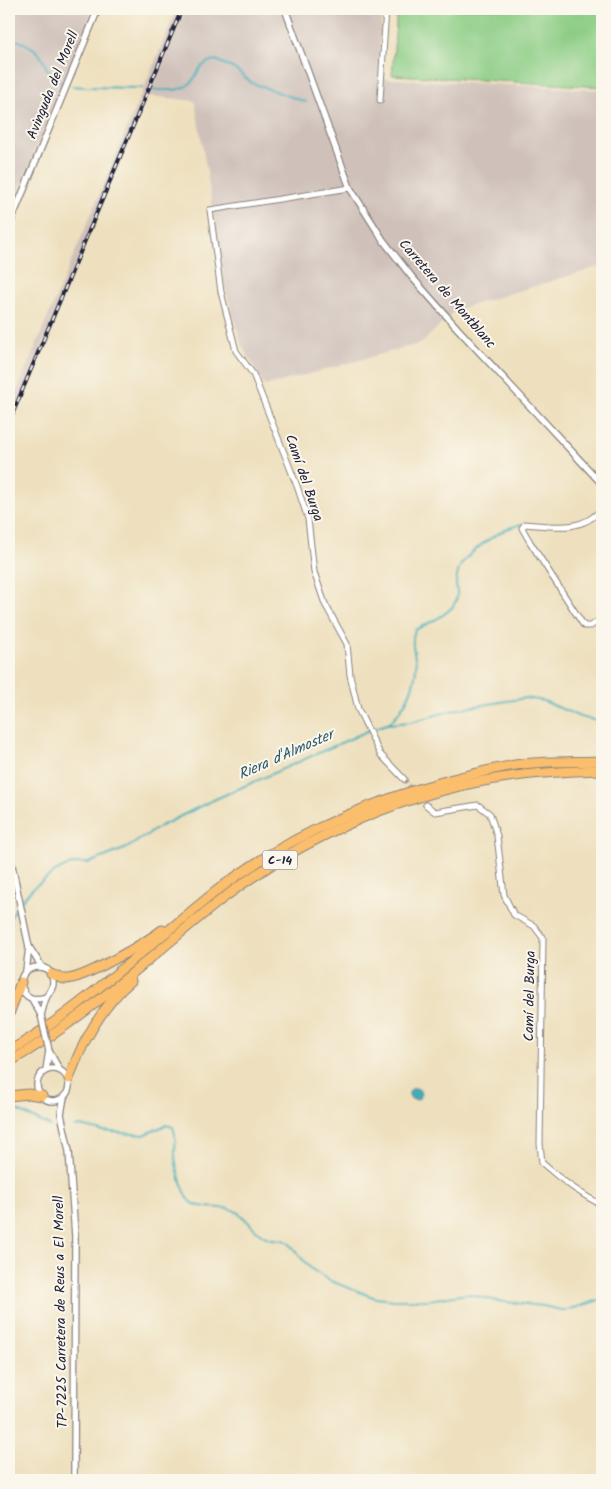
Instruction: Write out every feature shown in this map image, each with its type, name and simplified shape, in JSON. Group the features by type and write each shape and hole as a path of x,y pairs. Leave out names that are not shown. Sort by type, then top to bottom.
{"highway":[{"path":"522,764 565,757 602,756"},
{"name":"C-14","path":"9,1051 61,1017 127,966 217,891 269,861 316,829 367,806 468,775 522,764 602,762"},
{"name":"C-14","path":"9,1062 68,1025 269,861 371,814 418,798 471,784 515,776 602,770"},
{"path":"515,776 602,775"},
{"path":"51,974 65,979 77,976 134,949 157,934 214,888 269,861"},
{"path":"69,1079 75,1062 100,1018 125,986 269,861"},
{"path":"9,1014 20,982"},
{"path":"9,1096 28,1094 45,1098"}],"street":[{"name":"Avinguda del Morell","path":"9,226 98,9"},
{"name":"Carretera de Montblanc","path":"285,9 350,188 383,240 411,276 458,329 601,482"},
{"path":"380,100 386,9"},
{"name":"Camí del Burga","path":"350,188 210,210 221,292 236,351 253,374 300,494 308,519 314,572 325,604 347,644 350,675 358,709 380,754 404,780"},
{"path":"602,508 597,514 581,524 559,527 525,524 522,528 584,626 591,626 602,618"},
{"name":"Camí del Burga","path":"426,805 436,812 478,805 490,814 497,836 504,896 514,915 534,926 542,938 540,1144 542,1163 559,1179 602,1205"},
{"path":"9,851 28,947 26,971 20,982 23,992 32,999 41,1015 49,1051 59,1069 69,1079 69,1089 64,1097 57,1100 45,1098 37,1087 39,1077 46,1070 59,1069"},
{"path":"28,947 42,967 51,974 54,981 53,989 46,997 39,1000 32,999"},
{"path":"26,971 34,967 42,967"},
{"path":"41,1015 46,997"},
{"path":"46,1070 49,1051"},
{"name":"TP-7225 Carretera de Reus a El Morell","path":"64,1097 61,1114 69,1151 75,1236 74,1480"},
{"name":"TP-7225 Carretera de Reus a El Morell","path":"45,1098 61,1114"}],"shaded area":[{"path":"9,9 93,9 9,216"},
{"path":"177,9 183,9 9,427 9,410"},
{"path":"186,9 382,9 378,78 602,90 602,266 455,310 422,343 265,386 242,346 224,284 195,101 149,96"}],"green space":[{"path":"397,9 602,9 602,87 392,75"}],"water":[{"path":"417,1088 420,1089 420,1099 413,1100 410,1099 409,1092 410,1089"}],"waterway":[{"path":"9,37 34,49 40,55 48,72 63,83"},
{"path":"151,90 184,88 192,82 201,67 208,62 216,60 236,70 252,83 306,102"},
{"path":"71,86 142,88"},
{"path":"388,724 404,705 414,682 416,665 413,639 415,630 440,617 453,606 457,598 456,582 459,569 477,548 497,534 523,525"},
{"name":"Riera d'Almoster","path":"21,901 33,888 55,872 69,865 89,863 127,848 159,827 209,802 387,724 411,722 458,709 526,698 544,701 580,717 602,722"},
{"name":"Riera d'Almoster","path":"9,920 18,905"},
{"path":"16,1110 50,1126"},
{"path":"75,1127 80,1126 102,1131 144,1135 166,1125 173,1127 175,1159 181,1182 191,1202 196,1205 236,1211 261,1234 269,1238 288,1242 310,1268 328,1280 376,1298 428,1300 467,1294 497,1301 562,1310 568,1310 602,1299"}],"tunnel":[{"path":"404,779 413,791"}],"railway":[{"path":"9,422 182,9"}]}
